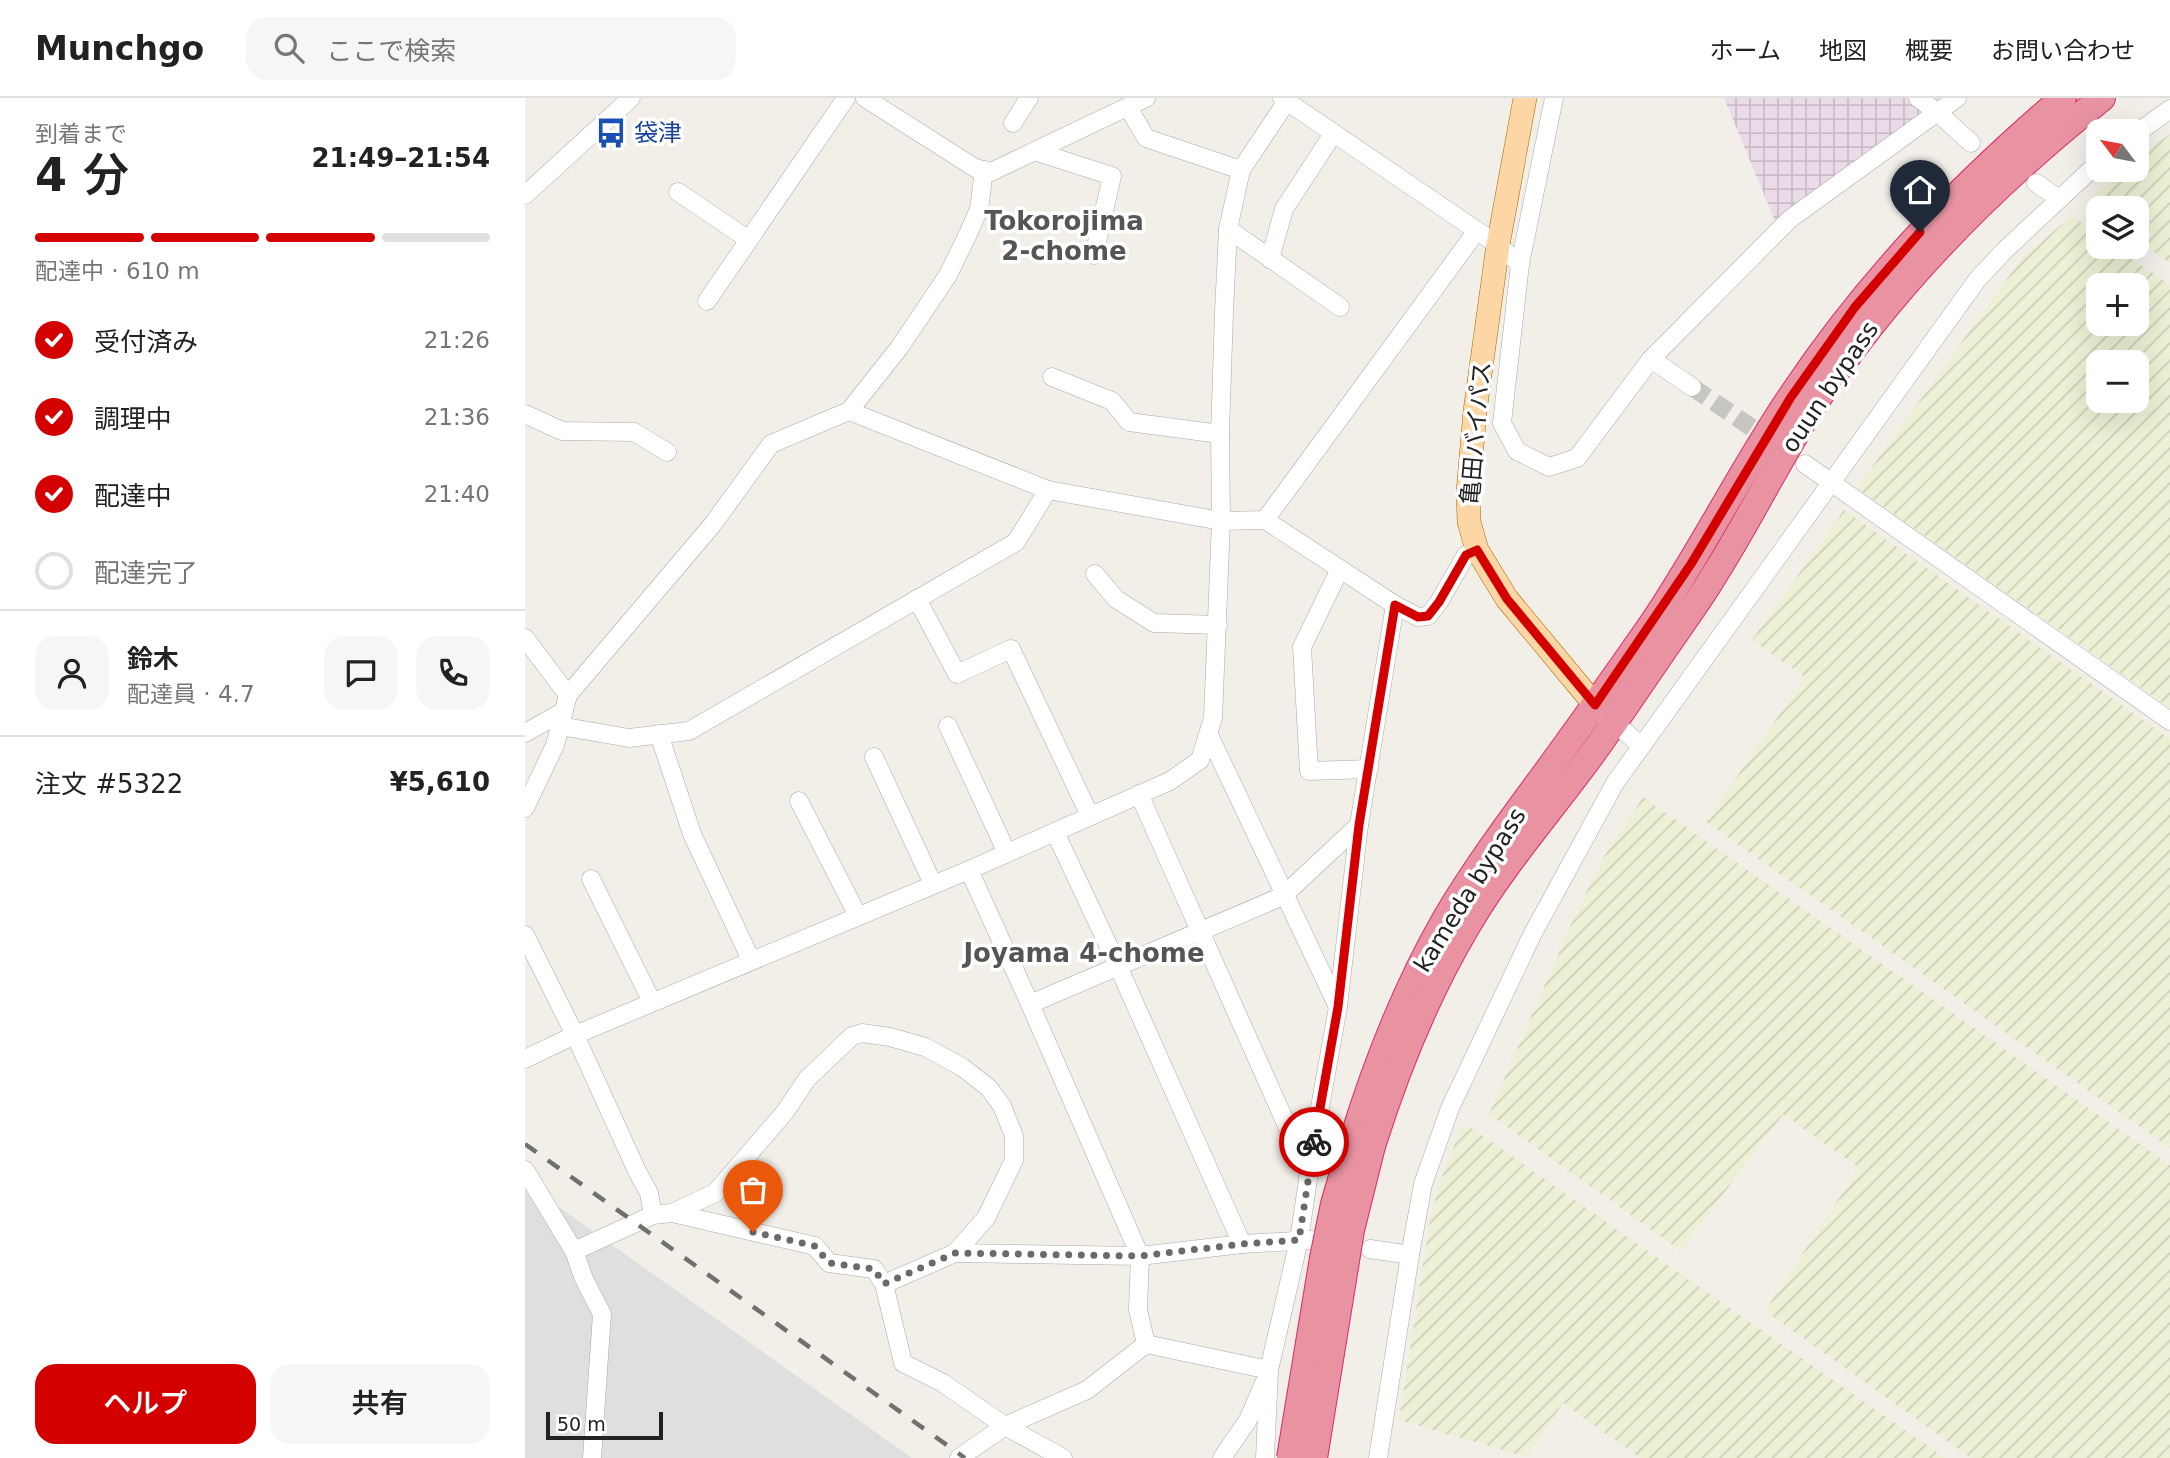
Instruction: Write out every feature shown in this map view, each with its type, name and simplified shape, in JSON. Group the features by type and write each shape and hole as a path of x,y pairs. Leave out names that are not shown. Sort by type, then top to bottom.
{"highway":[{"name":"ouun bypass","path":"1604,713 1791,397 1855,307 1961,189 2063,98"},
{"name":"ouun bypass","path":"1604,713 1714,577 1811,410 1874,322 1905,284 1979,204 2029,158 2102,98"},
{"name":"kameda bypass","path":"1314,1458 1351,1230 1369,1088 1392,1025 1446,918 1505,829 1604,713"},
{"name":"kameda bypass","path":"1290,1458 1334,1204 1362,1144"}],"main road":[{"name":"亀田バイパス","path":"1525,98 1498,245 1470,451 1469,522 1477,550 1507,599 1604,713"}],"street":[{"path":"525,195 631,98"},
{"path":"707,301 846,98"},
{"path":"866,98 975,168 991,172 1146,98"},
{"path":"1013,123 1029,98"},
{"path":"1554,98 1520,264 1502,423 1517,451 1549,467 1577,458 1651,359 1790,219 1958,98"},
{"path":"1918,98 1971,143"},
{"path":"525,1059 652,1002 1055,832 1170,781 1200,760 1213,718 1218,625 1220,434 1228,229 1241,170 1285,99 1498,245 1520,264"},
{"path":"1128,107 1146,138 1241,170"},
{"path":"2149,124 2170,109"},
{"path":"1270,259 1284,209 1333,134"},
{"path":"1037,152 1112,176 1094,255"},
{"path":"525,733 564,710 713,524 771,444 849,411 899,348 948,275 979,209 984,170"},
{"path":"1378,1458 1423,1184 1450,1108 1532,935 1615,783 1977,280 2086,174"},
{"path":"2036,183 2058,198"},
{"path":"678,192 749,240"},
{"path":"1228,229 1339,307"},
{"path":"1265,520 1476,232"},
{"path":"1651,359 1692,387"},
{"path":"1052,377 1112,401 1129,422 1220,434"},
{"path":"849,411 1048,490 1221,522 1265,520 1395,605 1418,617 1428,616 1466,555 1477,550"},
{"path":"525,414 562,430 634,432 667,452"},
{"path":"1805,464 2170,721"},
{"path":"525,638 564,710 629,738 689,731 1016,542 1048,490"},
{"path":"1340,569 1302,647 1309,771 1369,769"},
{"path":"1095,574 1116,599 1154,623 1218,625"},
{"path":"917,599 957,674 1011,649 1090,816"},
{"path":"1222,1458 1248,1420 1269,1370 1305,1240 1313,1146 1338,1007 1359,825 1395,605"},
{"path":"525,808 555,745 564,710"},
{"path":"1604,713 1641,746"},
{"path":"947,726 1007,853"},
{"path":"659,734 692,834 751,960"},
{"path":"1209,735 1283,896 1338,1007"},
{"path":"874,757 933,884"},
{"path":"1139,794 1292,1137 1313,1146"},
{"path":"799,801 858,916"},
{"path":"1030,1004 1283,896 1359,825"},
{"path":"1055,832 1242,1244"},
{"path":"969,870 1140,1256 1138,1310 1146,1343"},
{"path":"591,879 652,1002"},
{"path":"525,935 649,1193 653,1215"},
{"path":"574,1251 653,1215 672,1213 715,1193 785,1112 807,1079 852,1036 862,1033 890,1037 925,1047 962,1067 989,1088 1002,1106 1014,1136 1014,1160 986,1218 955,1253"},
{"path":"525,1170 574,1251 584,1279 602,1314 592,1458"},
{"path":"672,1213 815,1246 829,1263 874,1269 884,1284 903,1363 943,1382 1005,1426 1063,1458"},
{"path":"884,1284 955,1253 1140,1256 1305,1240"},
{"path":"1370,1249 1410,1255"},
{"path":"1146,1343 1269,1370"},
{"path":"959,1458 1005,1426 1087,1390 1146,1343"},
{"path":"1265,1458 1269,1370"}],"shaded area":[{"path":"1724,98 1946,98 1775,221"},
{"path":"525,1183 912,1458 525,1458"}],"green space":[{"path":"2170,134 2170,263 2149,248 2149,196 2093,196 2109,182 2149,182 2149,149"},
{"path":"2072,216 2086,226 2086,259 2132,259 2170,285 2170,708 1857,488 2022,258"},
{"path":"1844,510 2170,739 2170,1148 1706,822 1805,677 1752,640"},
{"path":"1643,797 2170,1165 2170,1458 1971,1458 1765,1311 1859,1168 1783,1114 1681,1251 1489,1114 1576,913 1606,853"},
{"path":"1467,1125 1945,1458 1640,1458 1563,1403 1527,1457 1399,1420 1430,1219 1440,1182 1460,1130"}],"tunnel":[{"path":"1692,387 1773,442"}],"railway":[{"path":"525,1144 965,1458"}],"way so far":[{"path":"753,1232 815,1246 829,1263 874,1269 884,1284 955,1253 1140,1256 1299,1240 1314,1142"}],"place":[{"name":"袋津","path":"611,133"}],"district":[{"name":"Tokorojima 2-chome","path":"1064,236"},
{"name":"Joyama 4-chome","path":"1084,953"}],"route":[{"path":"1314,1142 1338,1007 1359,825 1395,605 1418,617 1428,616 1466,555 1477,550 1507,599 1595,705 1691,564 1755,454 1826,346 1855,307 1920,232"}]}
